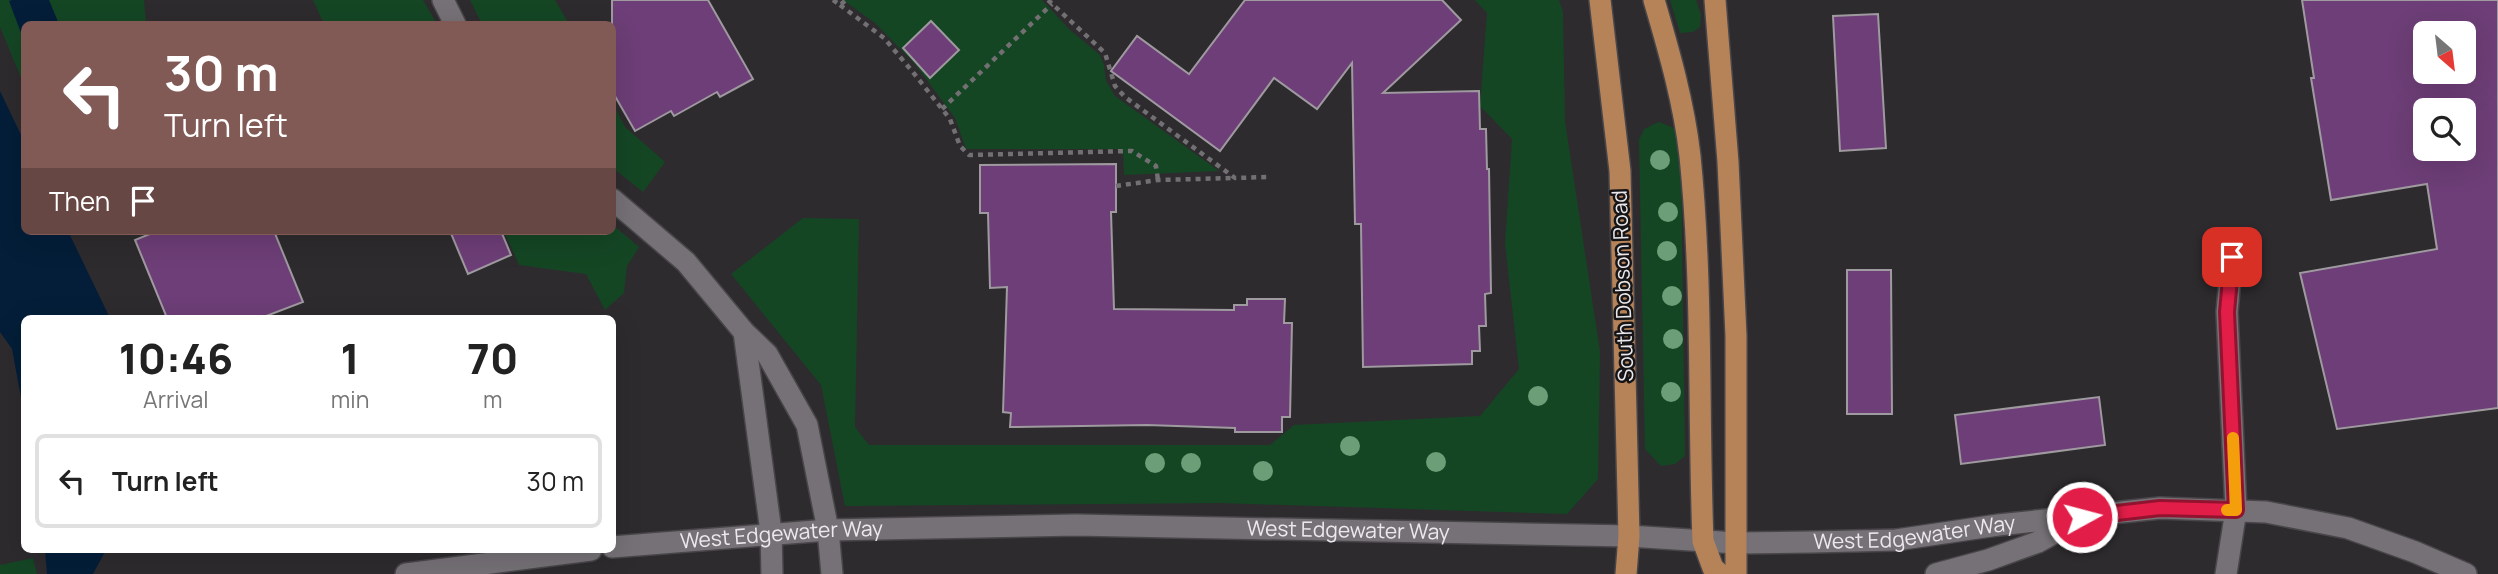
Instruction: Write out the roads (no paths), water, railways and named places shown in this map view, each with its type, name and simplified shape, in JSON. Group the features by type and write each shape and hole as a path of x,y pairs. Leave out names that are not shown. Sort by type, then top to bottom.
{"main road":[{"name":"South Dobson Road","path":"1600,0 1620,171 1629,536 1626,574"},
{"path":"1654,0 1683,110 1690,155 1695,226 1703,541 1713,568 1720,574"},
{"path":"1715,0 1728,162 1736,336 1736,574"}],"street":[{"path":"443,0 454,21"},
{"path":"616,202 686,262 744,332 767,354 807,425 828,530 832,574"},
{"path":"2226,574 2236,510 2227,312 2232,257"},
{"path":"744,332 771,533 772,574"},
{"name":"West Edgewater Way","path":"616,547 828,530 1076,525 1520,536 1629,536 1736,543 1896,540 1998,525 2160,508 2266,512 2348,528 2416,552 2466,574"},
{"name":"West Edgewater Way","path":"1936,574 1988,560 2038,542 2082,517"},
{"path":"406,574 568,553"}],"water":[{"path":"49,0 58,21 21,21 21,33 9,1"},
{"path":"0,91 21,135 21,235 70,235 109,315 21,315 21,398 12,349 0,332"},
{"path":"45,553 104,553 93,574 47,574"}]}
